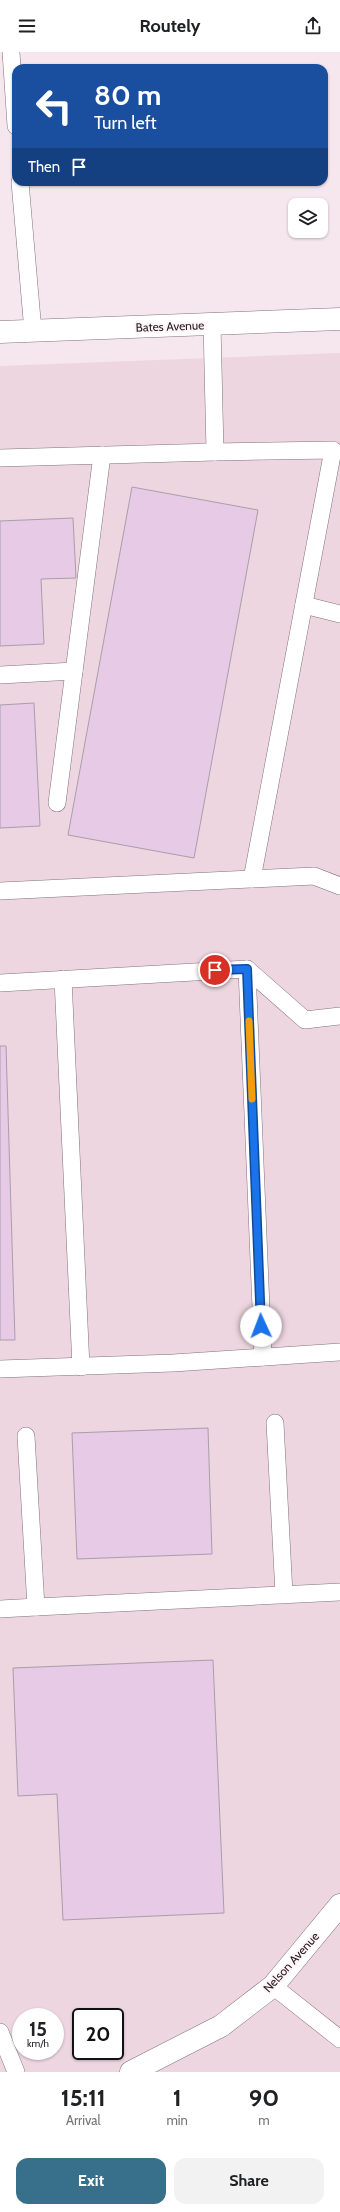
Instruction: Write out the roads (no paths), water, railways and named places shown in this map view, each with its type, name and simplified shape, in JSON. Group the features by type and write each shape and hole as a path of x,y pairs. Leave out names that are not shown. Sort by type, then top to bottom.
{"street":[{"name":"Bates Avenue","path":"0,332 340,319"},
{"name":"Nelson Avenue","path":"132,2072 221,2026 273,1986 340,1905"}],"lane":[{"path":"11,52 12,67"},
{"path":"20,186 33,331"},
{"path":"212,324 216,452"},
{"path":"0,458 333,450 252,880"},
{"path":"57,803 102,455"},
{"path":"304,605 340,614"},
{"path":"0,675 74,671"},
{"path":"0,891 314,876 340,886"},
{"path":"247,969 262,1357"},
{"path":"0,983 247,969 305,1020 340,1016"},
{"path":"63,980 82,1367"},
{"path":"0,1369 82,1367 340,1352"},
{"path":"275,1423 284,1594"},
{"path":"26,1436 36,1607"},
{"path":"0,1609 340,1592"},
{"path":"273,1986 340,2039"},
{"path":"0,2032 16,2072"}]}
